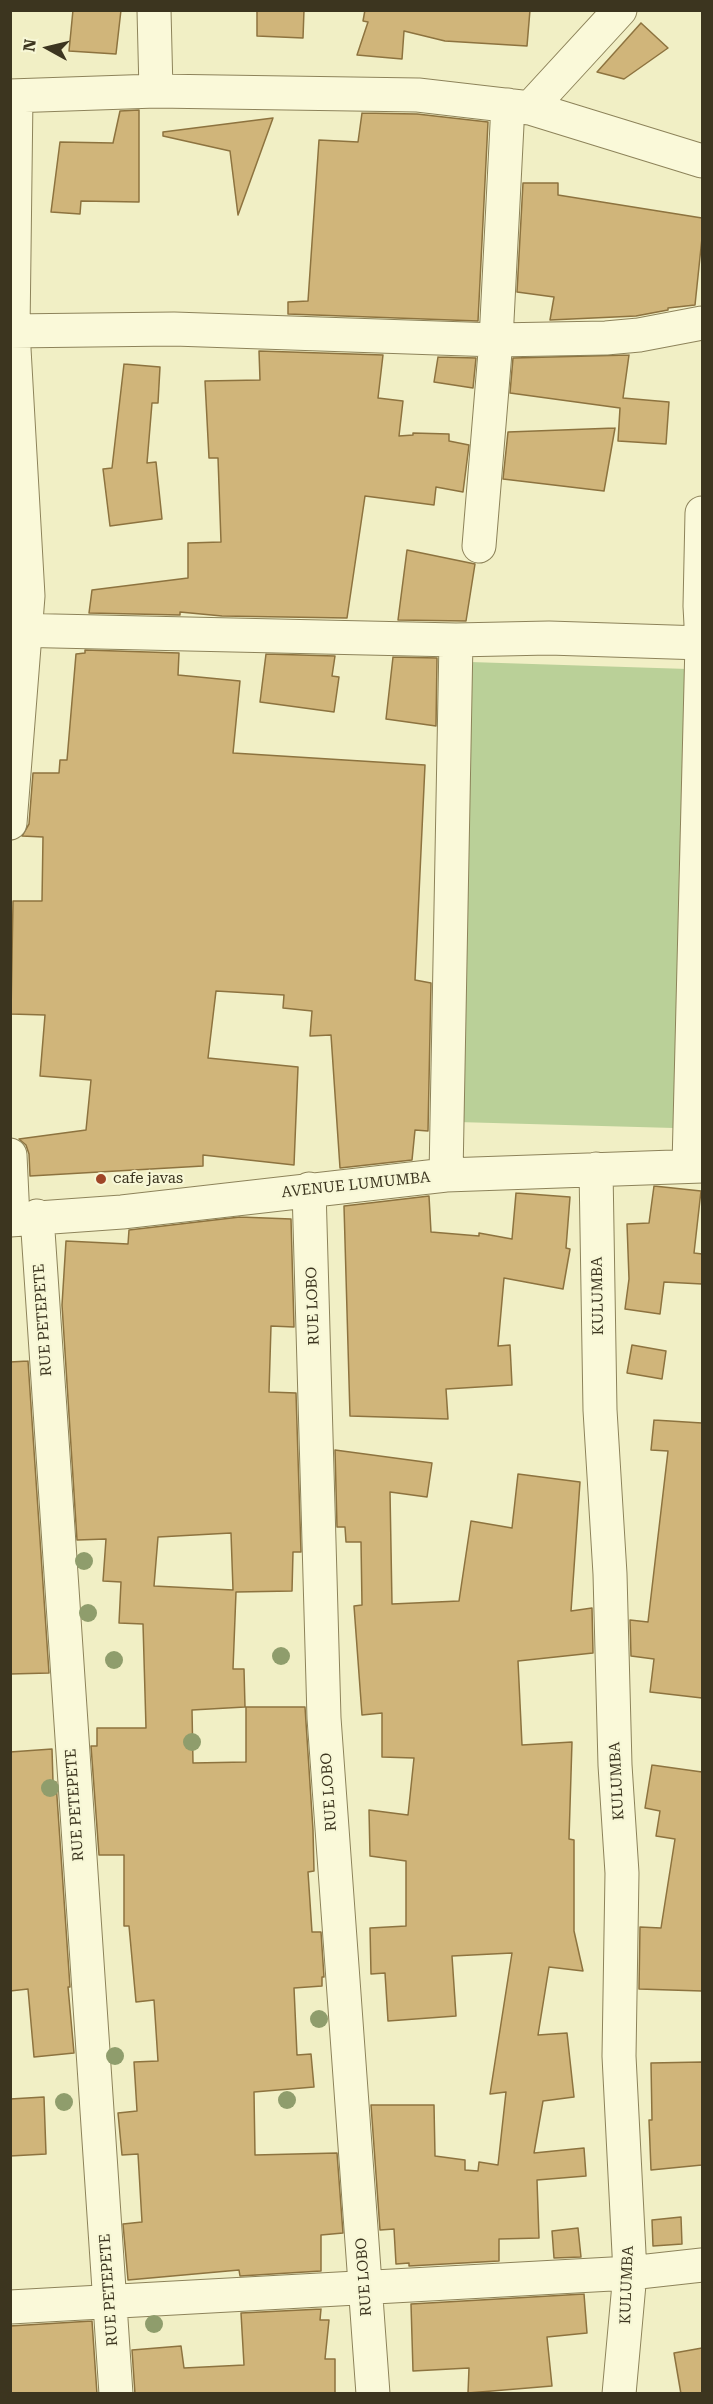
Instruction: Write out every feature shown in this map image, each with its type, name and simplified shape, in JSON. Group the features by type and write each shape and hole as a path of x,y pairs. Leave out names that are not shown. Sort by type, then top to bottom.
{"street":[{"path":"154,10 156,91"},
{"path":"479,546 519,106 620,10"},
{"path":"10,823 18,630 28,596 12,331 13,96 156,91 418,95 519,106 702,161"},
{"path":"12,331 174,329 496,340 624,338 702,323"},
{"path":"696,1166 702,513"},
{"path":"18,630 456,640 549,638 702,643"},
{"path":"446,1175 456,640"},
{"name":"RUE PETEPETE","path":"10,1155 20,1219 116,2394"},
{"name":"AVENUE LUMUMBA","path":"20,1219 122,1212 446,1175 696,1166"},
{"name":"KULUMBA","path":"596,1169 600,1410 610,1574 615,1765 622,1873 619,2056 630,2273 620,2394"},
{"name":"RUE LOBO","path":"309,1189 324,1719 374,2394"},
{"path":"10,2307 630,2273 702,2265"}],"green space":[{"path":"470,662 688,669 674,1128 457,1122"}],"building":[{"path":"73,10 121,10 116,54 69,51"},
{"path":"257,10 304,10 303,38 257,36"},
{"path":"365,10 530,10 527,46 445,41 404,31 402,59 357,55 368,22 363,21"},
{"path":"641,23 668,48 624,79 597,72"},
{"path":"139,110 139,202 81,201 80,214 51,212 60,142 113,143 120,111"},
{"path":"362,113 417,114 488,122 478,321 288,314 288,302 308,301 319,140 358,142"},
{"path":"273,118 238,215 230,151 163,136 163,132"},
{"path":"523,183 558,183 558,195 702,218 695,305 668,308 668,310 636,316 550,320 554,297 517,292"},
{"path":"259,351 383,355 378,398 403,401 399,436 413,435 413,433 449,434 449,441 469,445 463,492 436,487 434,505 365,496 347,618 222,616 180,612 180,615 89,613 92,590 188,578 188,543 221,542 218,458 209,458 205,381 260,380"},
{"path":"629,355 623,398 669,402 666,444 618,441 620,408 510,393 513,358"},
{"path":"438,357 476,358 473,388 434,382"},
{"path":"124,364 160,367 158,403 152,403 147,463 156,462 162,519 110,526 103,469 112,468"},
{"path":"615,428 604,491 503,479 508,432"},
{"path":"407,550 475,564 466,621 398,620"},
{"path":"85,650 179,653 178,675 240,681 233,753 425,765 415,980 431,983 428,1131 415,1130 412,1160 340,1168 331,1035 310,1036 312,1011 283,1008 284,995 216,991 208,1058 298,1067 294,1165 203,1155 203,1166 30,1176 29,1154 26,1145 19,1139 86,1130 91,1080 40,1076 45,1015 11,1014 13,901 42,901 43,837 22,836 29,824 33,773 59,773 60,760 67,760 76,654 85,653"},
{"path":"266,654 335,656 332,676 339,677 334,712 260,702"},
{"path":"393,657 437,658 436,726 386,719"},
{"path":"654,1186 701,1191 694,1253 702,1254 702,1284 664,1282 660,1314 625,1309 629,1279 627,1224 649,1223"},
{"path":"516,1193 570,1197 566,1248 570,1249 563,1289 504,1278 498,1346 510,1345 512,1385 446,1389 448,1419 350,1416 344,1206 429,1196 431,1232 479,1236 479,1233 512,1239"},
{"path":"240,1217 291,1219 294,1327 271,1326 269,1392 296,1393 301,1552 293,1552 292,1591 236,1592 233,1669 244,1669 245,1707 192,1710 193,1763 246,1762 246,1707 305,1707 313,1830 314,1871 308,1872 312,1932 321,1932 324,1977 322,1977 322,1986 294,1988 297,2055 311,2054 314,2087 254,2092 255,2155 337,2153 343,2233 321,2235 321,2271 240,2276 239,2270 128,2280 123,2224 142,2222 138,2154 122,2155 118,2113 137,2111 134,2062 158,2061 154,2000 136,2002 129,1926 124,1926 124,1855 99,1855 91,1746 97,1746 97,1728 146,1728 143,1624 119,1623 121,1582 103,1581 106,1539 77,1540 62,1305 66,1241 128,1244 129,1230","holes":["231,1533 233,1590 154,1586 158,1537"]},
{"path":"632,1345 666,1351 662,1379 627,1373"},
{"path":"28,1361 49,1673 10,1674 10,1362"},
{"path":"654,1420 702,1423 702,1698 650,1692 654,1659 631,1656 630,1620 648,1622 668,1451 651,1450"},
{"path":"335,1450 432,1463 427,1497 390,1492 392,1604 459,1601 471,1521 512,1528 518,1474 580,1482 571,1611 592,1608 593,1653 518,1661 522,1745 572,1742 569,1839 574,1840 574,1931 583,1971 549,1967 538,2035 567,2033 574,2097 543,2101 534,2153 584,2148 586,2176 537,2180 539,2238 499,2239 499,2261 409,2266 409,2263 396,2264 394,2229 380,2230 371,2105 434,2105 435,2156 465,2160 465,2170 478,2171 479,2162 498,2165 506,2092 490,2094 512,1953 452,1956 456,2016 388,2021 385,1973 371,1974 370,1928 406,1926 406,1861 370,1856 369,1810 408,1815 414,1758 382,1757 382,1713 362,1715 354,1606 362,1605 361,1542 346,1542 345,1527 337,1527"},
{"path":"52,1749 74,2053 34,2057 28,1989 10,1991 10,1752"},
{"path":"652,1765 702,1772 702,1991 639,1989 640,1927 661,1928 675,1839 656,1836 660,1811 645,1808"},
{"path":"702,2062 702,2165 651,2170 649,2120 652,2120 651,2063"},
{"path":"44,2097 46,2154 10,2156 10,2099"},
{"path":"681,2217 682,2244 653,2246 652,2220"},
{"path":"578,2228 581,2257 554,2258 552,2231"},
{"path":"584,2294 587,2333 547,2337 552,2386 468,2393 469,2368 413,2371 411,2304"},
{"path":"321,2309 320,2320 329,2320 325,2359 335,2359 335,2394 135,2394 132,2350 181,2346 184,2368 244,2365 241,2313"},
{"path":"92,2321 97,2394 10,2394 10,2326"},
{"path":"702,2348 702,2394 681,2394 674,2353"}],"place":[{"name":"cafe javas","path":"101,1179"}]}
